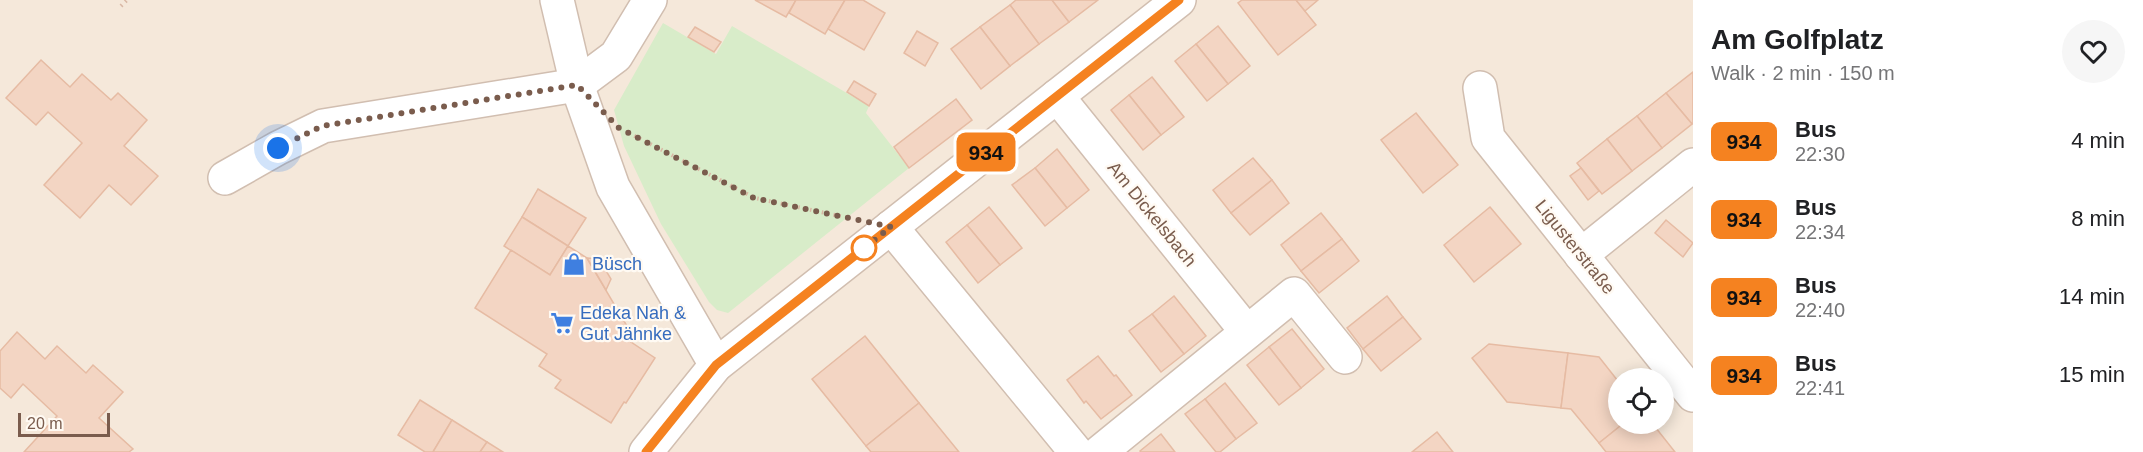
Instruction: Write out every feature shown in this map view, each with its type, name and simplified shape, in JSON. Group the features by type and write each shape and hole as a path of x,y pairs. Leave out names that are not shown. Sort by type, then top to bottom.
{"street":[{"path":"557,0 577,85 613,187 716,365"},
{"path":"225,178 322,126 577,85 616,56 650,0"},
{"path":"646,452 716,365 1179,0"},
{"name":"Ligusterstraße","path":"1480,88 1488,138 1693,395"},
{"name":"Am Dickelsbach","path":"1057,96 1247,332"},
{"path":"1581,255 1693,165"},
{"path":"891,227 1076,452"},
{"path":"1100,452 1294,294 1345,357"}],"path":[{"path":"121,6 127,0"},
{"path":"628,132 754,198 891,227"}],"shaded area":[{"path":"0,0 1693,0 1693,452 0,452"}],"green space":[{"path":"663,23 716,54 732,26 869,106 866,113 909,168 728,313 717,310 709,302 661,224 624,146 614,110"}],"building":[{"path":"755,0 796,0 786,17"},
{"path":"796,0 845,0 825,34 789,13"},
{"path":"845,0 863,0 885,13 864,50 828,29"},
{"path":"1016,0 1052,0 1069,22 1039,44 1010,5"},
{"path":"1052,0 1098,0 1069,22"},
{"path":"1242,0 1296,0 1316,25 1278,55 1238,3"},
{"path":"1296,0 1318,0 1305,11"},
{"path":"1010,5 1039,44 1010,66 980,27"},
{"path":"1218,26 1250,66 1228,84 1196,44"},
{"path":"695,27 721,42 714,52 688,37"},
{"path":"980,27 1010,66 981,89 951,49"},
{"path":"917,31 938,43 925,66 904,53"},
{"path":"1196,44 1228,84 1207,101 1175,61"},
{"path":"41,60 70,87 82,74 111,100 118,93 147,120 124,146 158,176 131,205 109,185 80,218 44,185 82,143 48,112 36,125 6,98"},
{"path":"1693,72 1693,123 1692,124 1666,93"},
{"path":"1152,77 1184,117 1161,135 1129,95"},
{"path":"854,81 876,94 869,106 847,92"},
{"path":"1666,93 1692,124 1662,148 1637,116"},
{"path":"1129,95 1161,135 1143,150 1111,110"},
{"path":"956,99 972,120 909,168 894,147"},
{"path":"1416,113 1458,165 1423,193 1381,140"},
{"path":"1637,116 1662,148 1632,171 1607,139"},
{"path":"1607,139 1632,171 1602,194 1577,163"},
{"path":"1057,149 1089,190 1067,208 1035,168"},
{"path":"1253,158 1272,180 1231,213 1213,190"},
{"path":"1035,168 1067,208 1045,226 1012,185"},
{"path":"1581,168 1599,191 1588,200 1570,176"},
{"path":"1272,180 1289,203 1250,235 1231,213"},
{"path":"538,189 586,218 568,246 522,217"},
{"path":"989,207 1022,248 1000,265 967,225"},
{"path":"1490,207 1521,244 1474,282 1444,245"},
{"path":"1321,213 1342,239 1301,271 1281,245"},
{"path":"522,217 568,246 550,275 504,246"},
{"path":"1666,220 1693,243 1683,257 1655,233"},
{"path":"967,225 1000,265 978,283 946,242"},
{"path":"1342,239 1359,261 1319,293 1301,271"},
{"name":"Edeka Nah & Gut Jähnke","path":"568,246 587,258 634,338 631,342 655,358 611,423 555,388 561,380 539,366 547,354 475,308 511,250 550,275"},
{"path":"587,258 599,259 611,279 606,290"},
{"path":"1174,296 1206,336 1184,354 1152,314"},
{"path":"1387,296 1403,317 1363,349 1347,328"},
{"path":"1152,314 1184,354 1161,372 1129,331"},
{"path":"1403,317 1421,339 1381,371 1363,349"},
{"path":"1292,329 1324,369 1301,388 1269,347"},
{"path":"17,332 45,359 57,346 86,373 93,365 123,392 99,418 133,449 129,452 24,452 57,416 23,384 11,398 0,388 0,351"},
{"path":"865,336 919,403 866,446 812,379"},
{"path":"1489,344 1568,353 1561,408 1507,402 1472,358"},
{"path":"1269,347 1301,388 1279,405 1247,365"},
{"path":"1568,353 1599,357 1608,368 1608,434 1610,434 1599,443 1571,409 1561,408"},
{"path":"1098,356 1132,395 1101,419 1086,401 1084,403 1067,380"},
{"path":"1225,383 1257,423 1236,439 1205,399"},
{"path":"1205,399 1236,439 1220,452 1216,452 1185,414"},
{"path":"420,400 452,420 433,452 425,452 398,435"},
{"path":"919,403 959,452 871,452 866,446"},
{"path":"452,420 487,442 480,452 433,452"},
{"path":"1437,432 1453,452 1412,452"},
{"path":"1161,434 1175,452 1140,451"},
{"path":"1610,434 1661,434 1675,452 1606,452 1599,443"},
{"path":"487,442 503,452 480,452"}],"bus line":[{"name":"934","path":"646,452 716,365 1179,0"}],"place":[{"name":"Büsch","path":"574,264"},
{"name":"Edeka Nah & Gut Jähnke","path":"562,323"}],"route":[{"path":"278,148 322,126 577,85 619,128 754,198 891,227 864,248"}]}
